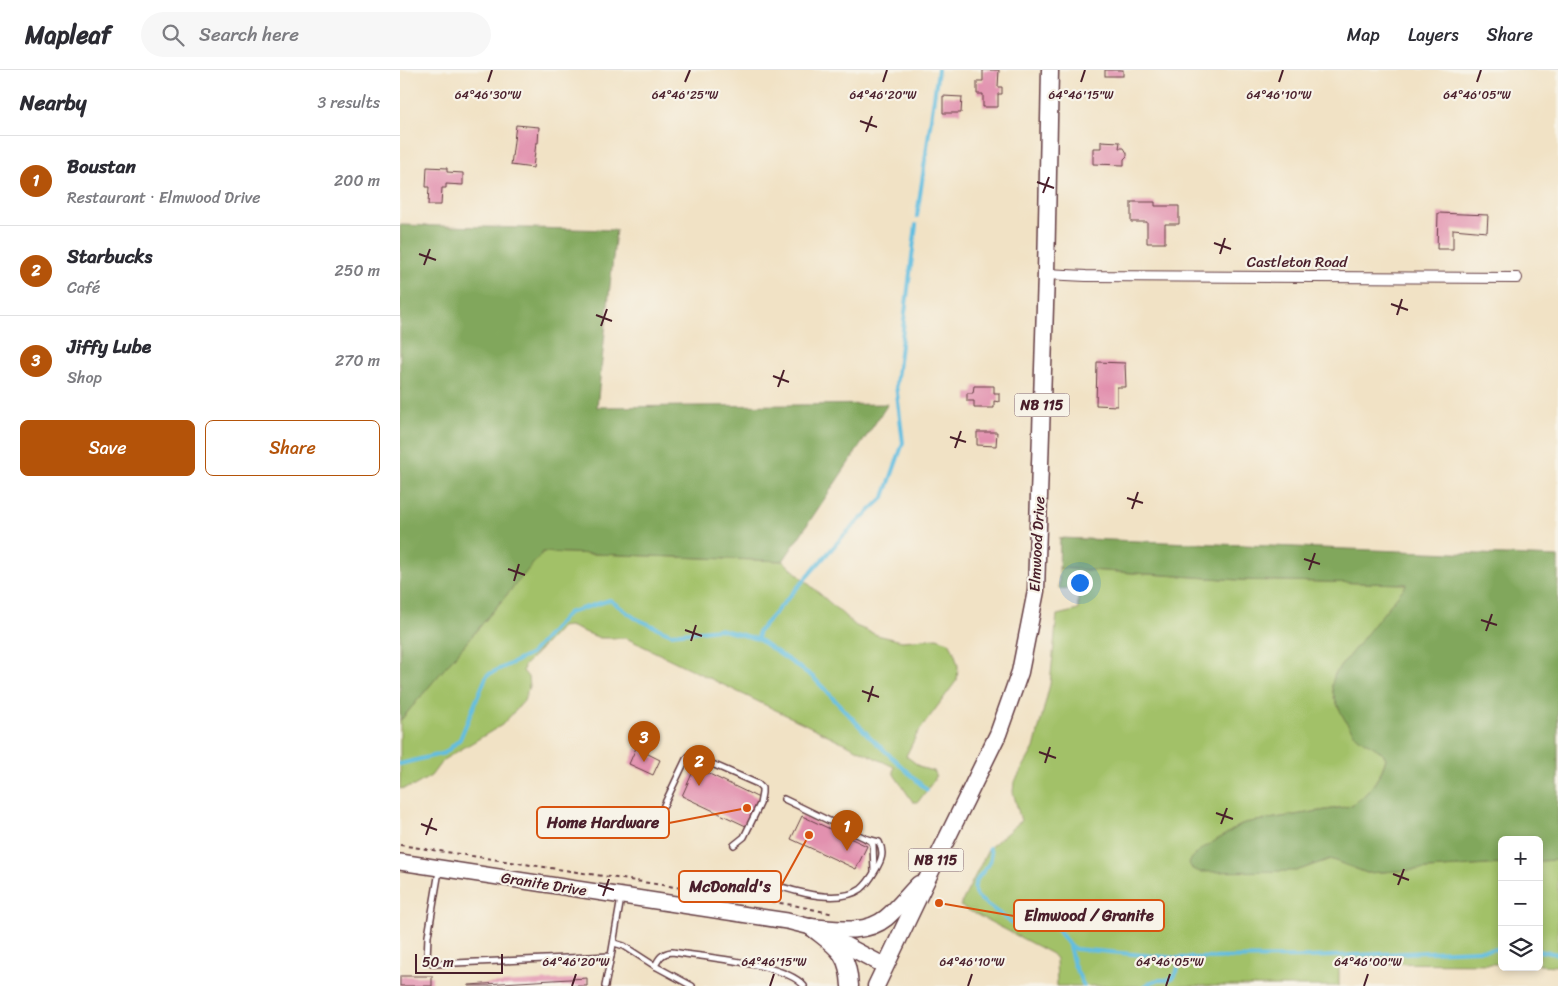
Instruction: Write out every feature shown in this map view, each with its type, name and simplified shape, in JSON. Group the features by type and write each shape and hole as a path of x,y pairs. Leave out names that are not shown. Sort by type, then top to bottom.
{"main road":[{"name":"Elmwood Drive","path":"876,986 928,875 998,734 1020,672 1036,591 1050,70"},
{"path":"811,927 843,930 872,926 886,918 928,875"},
{"path":"811,927 839,949 848,970 850,986"}],"street":[{"name":"Castleton Road","path":"1046,274 1086,276 1517,278"},
{"name":"Granite Drive","path":"400,862 787,921 811,927 886,966"}],"lane":[{"path":"664,805 689,756 694,756 758,784 762,788 760,804 744,837 734,845"},
{"path":"748,875 788,890 844,896 861,889 868,882 881,860 882,847 879,842 867,839 784,800"},
{"path":"867,839 873,845 873,874"},
{"path":"439,868 428,936 427,959 433,964 611,956"},
{"path":"606,986 621,896"},
{"path":"614,943 624,946 655,966 692,986"},
{"path":"655,966 661,956 666,952 672,952 760,966 794,977 804,986"}],"path":[{"path":"400,845 793,905 837,915"}],"green space":[{"path":"400,225 616,230 597,407 888,404 783,561 543,552 400,721"},
{"path":"1060,538 1558,557 1558,860 1543,861 1543,836 1498,836 1498,864 1367,873 1330,859 1296,871 1200,872 1192,869 1189,863 1200,850 1244,823 1345,807 1355,803 1370,789 1379,776 1386,758 1380,751 1358,737 1350,728 1338,707 1332,685 1335,673 1407,584 1239,580 1059,568"},
{"path":"543,552 783,561 856,626 877,635 902,641 937,638 949,642 954,651 958,666 957,680 917,734 906,756 922,768 933,771 936,774 935,779 918,802 913,802 895,776 893,772 894,767 626,638 600,638 569,626 561,627 524,666 523,671 528,677 529,686 524,701 502,725 443,760 431,776 414,786 400,789 400,721"},
{"path":"1059,568 1239,580 1408,584 1335,673 1332,686 1334,698 1357,736 1382,752 1386,758 1375,783 1366,794 1348,806 1244,823 1296,871 1330,859 1367,873 1498,864 1498,964 1339,963 1339,986 1057,986 1056,959 1052,954 960,906 989,848 1021,821 1013,792 1014,783 1034,748 1050,684 1057,615 1078,610 1078,588 1059,589"},
{"path":"1558,860 1558,966 1543,965 1543,861"}],"building":[{"path":"983,70 999,70 998,87 1002,87 1002,94 998,94 998,107 983,107 983,94 977,94 977,81 983,81"},
{"path":"1105,70 1123,70 1123,76 1105,76"},
{"path":"943,96 962,97 961,113 943,113"},
{"path":"516,125 539,127 533,168 511,165"},
{"path":"1101,141 1120,142 1119,148 1124,148 1127,153 1124,165 1093,164 1093,148 1101,148"},
{"path":"427,167 447,168 447,172 463,173 463,185 446,184 446,188 442,188 441,205 428,205 429,187 426,187"},
{"path":"1131,202 1155,202 1155,206 1179,206 1179,224 1165,224 1165,243 1147,243 1147,222 1131,222"},
{"path":"1438,213 1488,215 1487,232 1453,229 1453,249 1437,249"},
{"path":"1097,362 1125,363 1126,387 1117,387 1117,406 1096,405"},
{"path":"974,386 994,386 994,393 999,393 999,402 994,401 994,408 974,408 974,401 967,401 967,393 973,393"},
{"path":"977,432 997,432 996,446 977,445"},
{"path":"636,748 660,760 653,775 629,764"},
{"path":"695,767 761,799 748,827 682,796"},
{"path":"802,816 867,846 856,869 791,839"},
{"path":"400,976 432,976 432,986 400,986"},
{"path":"587,978 587,986 468,986 468,985"}],"waterway":[{"path":"917,216 938,70"},
{"path":"758,639 758,632 844,535 884,497 903,443 896,385 916,225"},
{"path":"400,764 445,753 460,739 487,675 531,654 568,613 610,600 635,618 671,634 719,629 758,639 813,677 869,736 927,790"},
{"path":"989,848 990,861 975,883 977,897 1016,926 1030,923 1056,927 1069,945 1075,949 1178,958 1308,957 1498,949"},
{"path":"1069,946 1074,965 1084,986"},
{"path":"1543,952 1558,954"},
{"path":"1145,986 1154,981 1168,980 1174,977 1178,969 1178,958"}],"place":[{"name":"Jiffy Lube","path":"644,762"},
{"name":"Starbucks","path":"699,786"},
{"name":"Home Hardware","path":"747,808"},
{"name":"McDonald's","path":"809,835"},
{"name":"Boustan","path":"847,851"},
{"name":"Elmwood / Granite","path":"939,903"}]}
